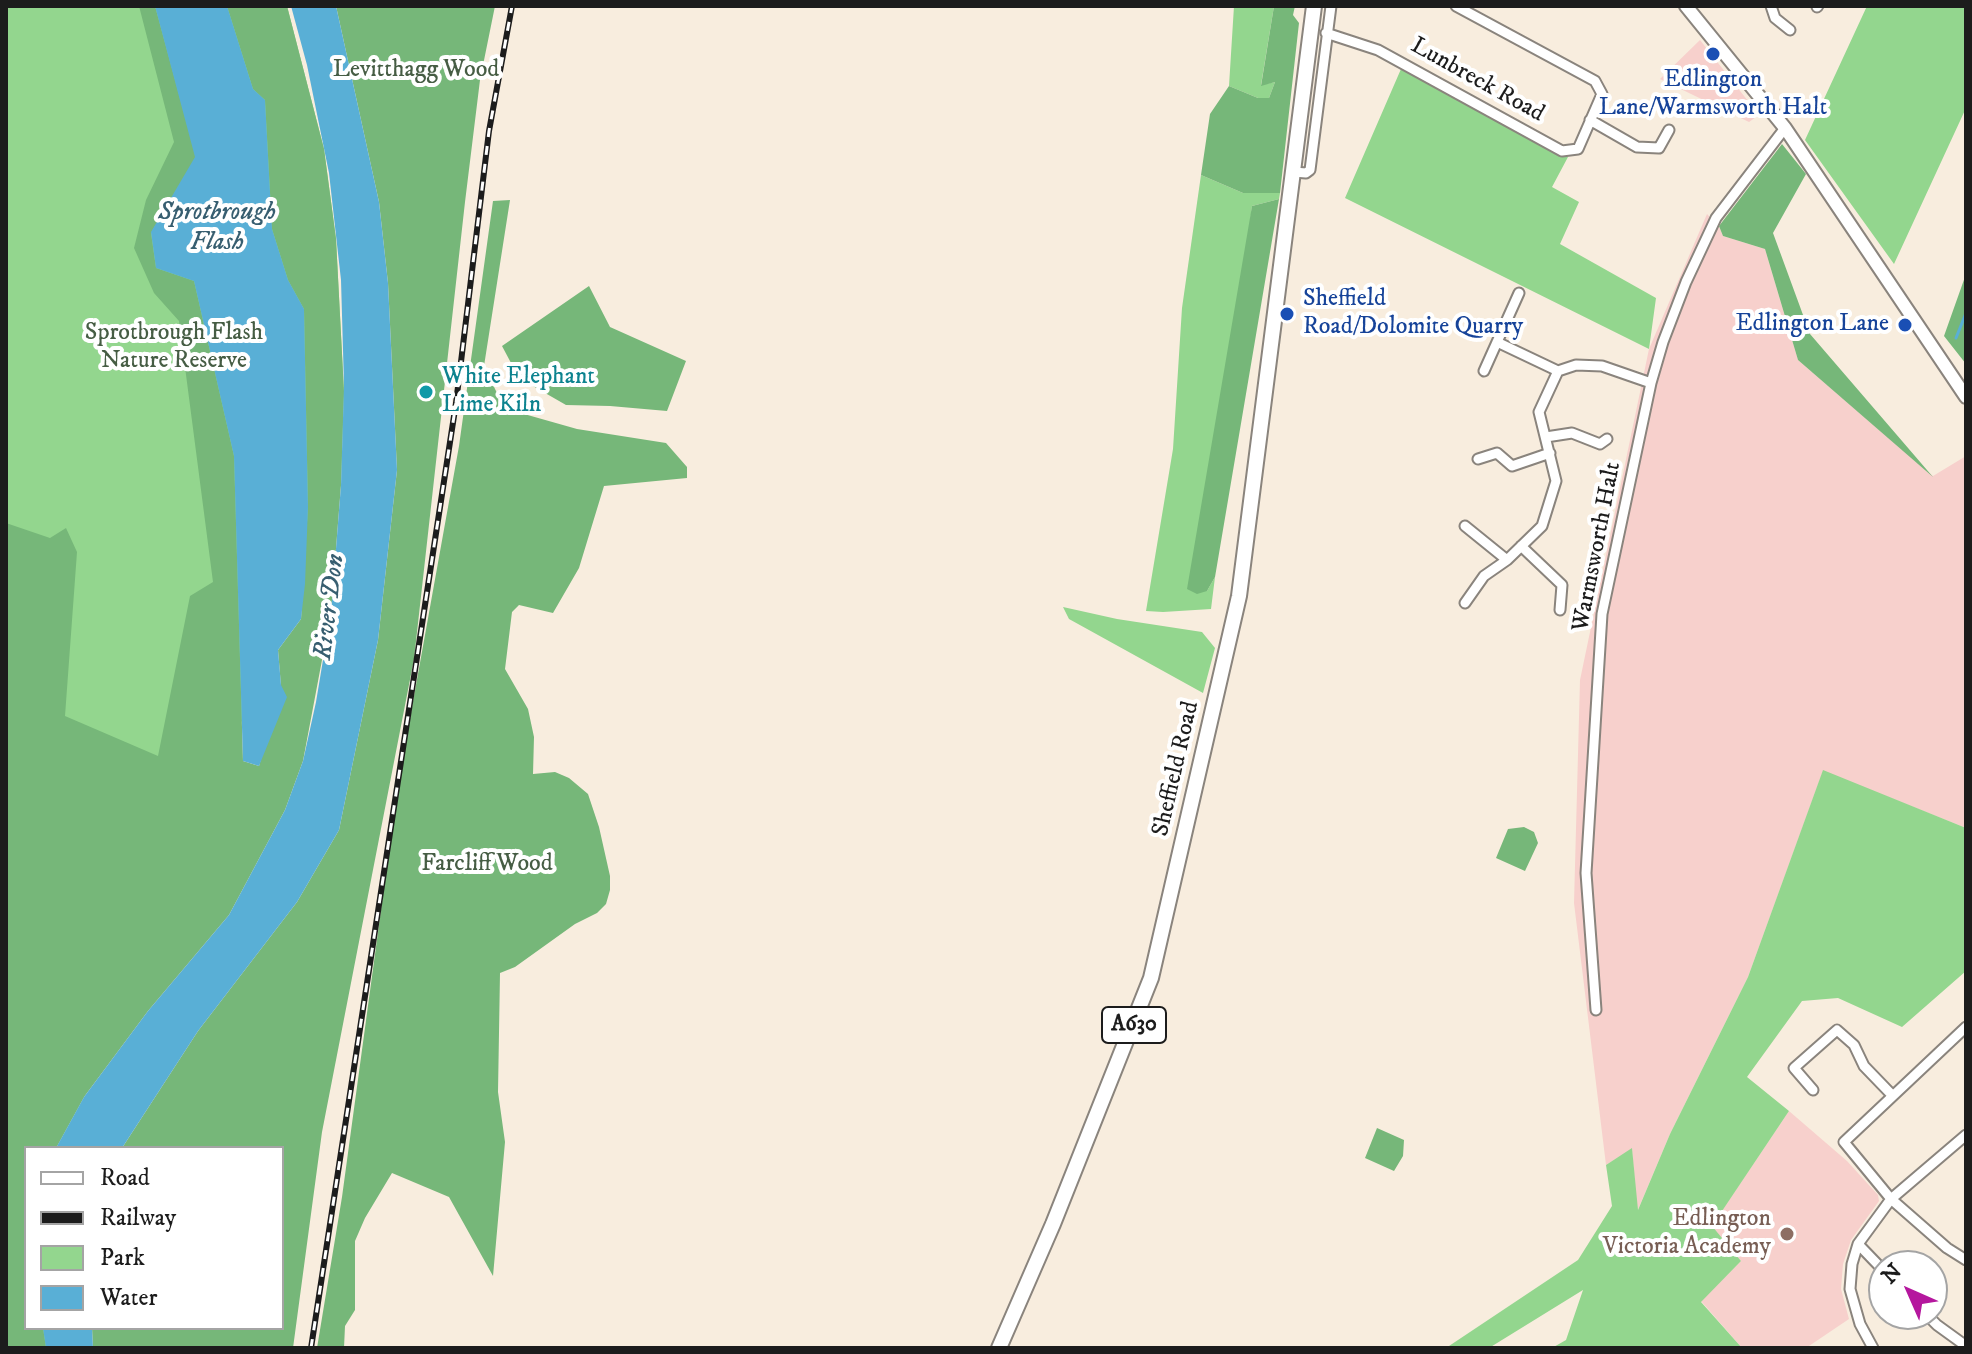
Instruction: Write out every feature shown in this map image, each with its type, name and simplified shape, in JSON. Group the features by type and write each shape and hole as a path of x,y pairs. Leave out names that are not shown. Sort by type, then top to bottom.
{"main road":[{"name":"Sheffield Road","path":"999,1348 1053,1224 1151,978 1239,596 1314,6"},
{"path":"1689,7 1785,128 1966,397"}],"street":[{"name":"Sheffield Road","path":"1294,172 1306,173 1310,170 1331,6"},
{"path":"1456,6 1595,81 1602,94 1590,120 1637,147 1659,148 1669,130"},
{"path":"1771,6 1775,18 1790,30"},
{"name":"Lunbreck Road","path":"1326,33 1378,50 1562,151 1578,149 1590,120"},
{"name":"Warmsworth Halt","path":"1596,1010 1586,873 1602,614 1651,383 1681,294 1716,218 1785,128"},
{"path":"1484,371 1519,293"},
{"path":"1497,342 1558,371 1576,365 1602,366 1651,383"},
{"path":"1465,603 1484,576 1507,560 1542,526 1556,481 1539,412 1558,371"},
{"path":"1546,437 1572,433 1604,441 1598,455"},
{"path":"1478,459 1497,453 1512,466 1550,453"},
{"path":"1465,526 1507,560"},
{"path":"1521,546 1562,585 1560,610"},
{"path":"1966,1027 1844,1142 1891,1199 1947,1248 1966,1260"},
{"path":"1813,1090 1794,1068 1837,1030 1854,1045 1864,1066 1892,1095"},
{"path":"1873,1348 1860,1324 1850,1289 1852,1264 1858,1244 1891,1199 1964,1140"},
{"path":"1858,1244 1868,1254"},
{"path":"1946,1330 1966,1346"}],"shaded area":[{"path":"1700,40 1759,115 1749,122 1660,79"},
{"path":"1707,214 1719,226 1723,236 1765,249 1798,360 1933,476 1966,456 1966,828 1823,771 1748,977 1670,1134 1637,1212 1632,1149 1606,1165 1574,903 1580,680 1649,349"},
{"name":"Edlington Victoria Academy","path":"1789,1111 1847,1161 1878,1195 1879,1201 1851,1240 1843,1264 1841,1289 1849,1319 1806,1348 1742,1348 1701,1301 1741,1261 1711,1227"}],"green space":[{"name":"Sprotbrough Flash Nature Reserve","path":"6,6 287,6 324,149 336,239 344,392 341,485 84,1097 57,1146 24,1146 24,1330 44,1330 47,1348 6,1348"},
{"path":"139,6 155,6 196,157 151,233 156,268 194,281 234,456 243,761 259,766 281,686 278,650 301,619 308,507 304,309 288,280 272,229 265,100 253,89 227,6 287,6 324,149 336,239 344,392 341,485 331,612 303,761 285,810 229,915 148,1011 84,1097 57,1146 24,1146 24,1330 43,1330 46,1348 6,1348 6,523 50,538 66,528 77,552 65,716 158,756 190,596 213,582 179,321 154,293 134,248 146,200 174,142"},
{"name":"Levitthagg Wood","path":"336,6 495,6 480,80 414,659 322,1132 293,1348 93,1348 92,1330 284,1330 284,1146 123,1146 198,1031 297,902 339,830 378,640 397,470 388,283 379,202"},
{"path":"1234,6 1274,6 1261,85 1275,82 1269,98 1258,98 1229,86"},
{"path":"1274,6 1295,6 1293,15 1299,23 1280,193 1243,193 1201,175 1210,114 1229,86 1258,98 1269,98 1275,82 1261,86"},
{"path":"1867,6 1966,6 1966,108 1894,264 1805,140"},
{"path":"1401,69 1568,157 1552,187 1579,202 1560,244 1656,298 1649,349 1345,198"},
{"path":"1782,144 1806,174 1773,233 1810,334 1933,477 1798,360 1765,249 1723,236 1719,226"},
{"path":"1201,175 1243,193 1280,193 1279,199 1252,206 1207,591 1215,577 1211,609 1146,611 1173,449 1182,308"},
{"path":"1279,199 1215,577 1207,591 1197,594 1187,589 1252,206"},
{"name":"Farcliff Wood","path":"510,200 484,366 496,391 510,410 577,429 666,443 687,467 687,478 604,486 579,568 553,613 519,605 512,612 505,669 528,709 534,737 533,774 555,772 569,778 588,794 599,827 610,876 610,890 606,904 597,913 575,924 515,967 500,973 498,1092 505,1142 493,1276 449,1197 392,1173 355,1241 355,1310 345,1326 344,1348 317,1348 342,1197 398,785 459,446 493,201"},
{"path":"1966,274 1966,364 1944,336"},
{"path":"589,286 610,327 686,361 667,411 566,405 519,378 502,346"},
{"path":"1063,607 1202,632 1215,648 1203,693 1069,619"},
{"path":"1823,770 1966,828 1966,971 1902,1027 1838,998 1802,1001 1747,1077 1789,1111 1712,1226 1741,1261 1701,1302 1742,1348 1552,1348 1566,1340 1583,1290 1489,1348 1446,1348 1578,1260 1612,1206 1606,1165 1632,1148 1638,1210 1670,1134 1748,977"},
{"path":"1524,827 1534,832 1538,843 1525,871 1496,858 1508,829"},
{"path":"1377,1128 1404,1140 1403,1156 1394,1171 1365,1158"}],"water":[{"name":"Sprotbrough Flash","path":"155,6 227,6 253,89 265,100 272,229 288,280 304,309 308,507 305,584 301,619 278,650 281,685 287,697 259,766 243,761 234,456 194,281 156,268 151,232 195,157"},
{"path":"291,6 336,6 379,202 388,283 397,470 378,640 339,830 297,902 198,1031 123,1146 57,1146 84,1097 148,1011 229,915 285,810 303,761 331,612 341,485 344,385 341,280 329,173 307,65"},
{"path":"43,1330 92,1330 93,1348 46,1348"}],"waterway":[{"path":"1956,338 1966,313"}],"railway":[{"path":"311,1348 456,403 489,131 512,6"}],"place":[{"name":"Edlington Lane/Warmsworth Halt","path":"1713,54"},
{"name":"Sheffield Road/Dolomite Quarry","path":"1287,314"},
{"name":"Edlington Lane","path":"1905,325"},
{"name":"White Elephant Lime Kiln","path":"426,392"},
{"name":"Edlington Victoria Academy","path":"1787,1234"}],"water label":[{"name":"River Don","path":"331,607"}]}
